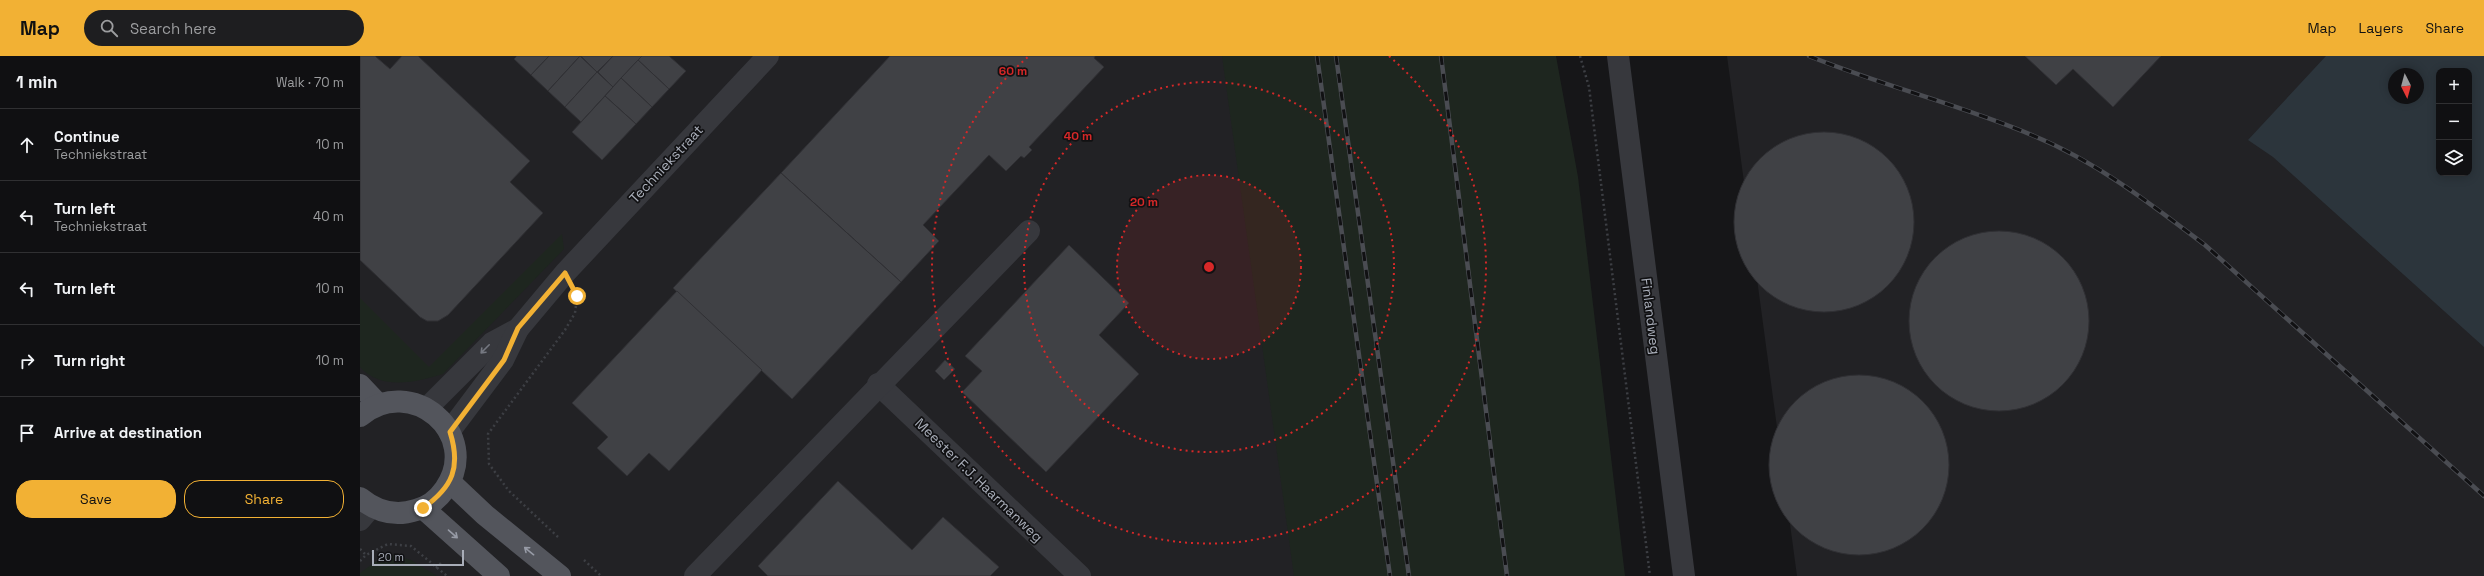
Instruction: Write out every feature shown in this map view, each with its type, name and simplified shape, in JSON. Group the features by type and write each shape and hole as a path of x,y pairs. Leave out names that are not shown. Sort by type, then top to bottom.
{"main road":[{"path":"360,385 369,410 403,401 427,408 440,418 450,432 455,448 455,465 450,482 439,497 423,508 406,514 394,514 364,509"},
{"path":"450,482 485,515 560,576"},
{"path":"423,508 499,576"}],"street":[{"name":"Techniekstraat","path":"450,432 504,360 518,328 565,273 768,56"},
{"name":"Finlandweg","path":"1618,56 1684,576"},
{"path":"695,576 878,384 1029,231"},
{"name":"Techniekstraat","path":"427,408 492,343 518,328"},
{"name":"Meester F.J. Haarmanweg","path":"878,384 1080,576"}],"path":[{"path":"1580,56 1589,87 1650,576"},
{"path":"560,539 508,491 488,464 488,434 565,330 575,313 577,296 565,273"},
{"path":"360,561 366,555 388,544 411,546 447,576"},
{"path":"360,549 366,555"},
{"path":"578,555 601,576"}],"shaded area":[{"path":"360,56 1227,56 1301,576 360,576"},
{"path":"1222,56 1556,56 1578,177 1625,576 1294,576"},
{"path":"1727,56 2484,56 2484,576 1797,576"},
{"path":"2326,56 2484,56 2484,347 2273,157 2248,140"},
{"path":"562,234 564,249 443,374 411,382 389,382 369,375 360,367 360,298 429,367"},
{"path":"391,555 411,560 437,576 360,576 360,573 378,560"}],"building":[{"path":"360,56 375,56 390,69 402,56 418,56 530,161 510,182 543,213 448,315 438,321 427,321 420,317 360,260"},
{"path":"517,56 549,56 531,75 514,59"},
{"path":"549,56 580,56 548,91 531,75"},
{"path":"580,56 597,72 565,107 548,91"},
{"path":"581,56 613,56 597,72"},
{"path":"613,56 642,56 613,87 598,72"},
{"path":"642,56 669,56 686,71 669,89 638,60"},
{"path":"890,56 1095,56 1094,58 1104,67 1029,147 1032,150 1024,158 1021,156 1006,171 989,155 923,225 939,241 901,282 781,173"},
{"path":"2025,56 2161,56 2113,107 2073,69 2056,85"},
{"path":"638,60 669,89 652,107 621,78"},
{"path":"597,72 613,87 581,122 565,107"},
{"path":"621,78 652,107 636,124 605,96"},
{"path":"605,96 636,124 602,160 572,132"},
{"path":"1815,132 1833,132 1859,138 1867,142 1888,158 1904,179 1908,187 1913,204 1913,240 1908,257 1904,265 1888,286 1867,302 1859,306 1842,311 1815,312 1798,309 1781,302 1767,292 1754,279 1744,265 1737,248 1734,231 1734,213 1737,196 1744,179 1754,165 1767,152 1781,142 1798,135"},
{"path":"781,173 901,282 792,399 673,288"},
{"path":"1990,231 2008,231 2034,237 2042,241 2063,257 2079,278 2083,286 2088,303 2088,339 2083,356 2079,364 2063,385 2042,401 2034,405 2017,410 1990,411 1973,408 1956,401 1942,391 1929,378 1919,364 1912,347 1909,330 1909,312 1912,295 1919,278 1929,264 1942,251 1956,241 1973,234"},
{"path":"1069,245 1129,303 1099,335 1139,374 1046,472 962,392 982,371 965,356"},
{"path":"677,291 762,370 669,471 649,453 627,476 597,448 608,437 572,403"},
{"path":"945,360 955,369 944,380 935,371"},
{"path":"1850,375 1868,375 1894,381 1902,385 1923,401 1939,422 1943,430 1948,447 1948,483 1943,500 1939,508 1923,529 1902,545 1894,549 1877,554 1850,555 1833,552 1816,545 1802,535 1789,522 1779,508 1772,491 1769,474 1769,456 1772,439 1779,422 1789,408 1802,395 1816,385 1833,378"},
{"path":"838,481 912,550 943,517 999,567 990,576 768,576 758,566"}],"railway":[{"path":"1317,56 1390,576"},
{"path":"1336,56 1409,576"},
{"path":"1441,56 1507,576"},
{"path":"1809,56 1865,77 2006,125 2057,146 2102,171 2164,214 2205,245 2484,496"}],"route":[{"path":"423,508 439,497 450,482 455,465 455,448 450,432 504,360 518,328 565,273 577,296"}]}
